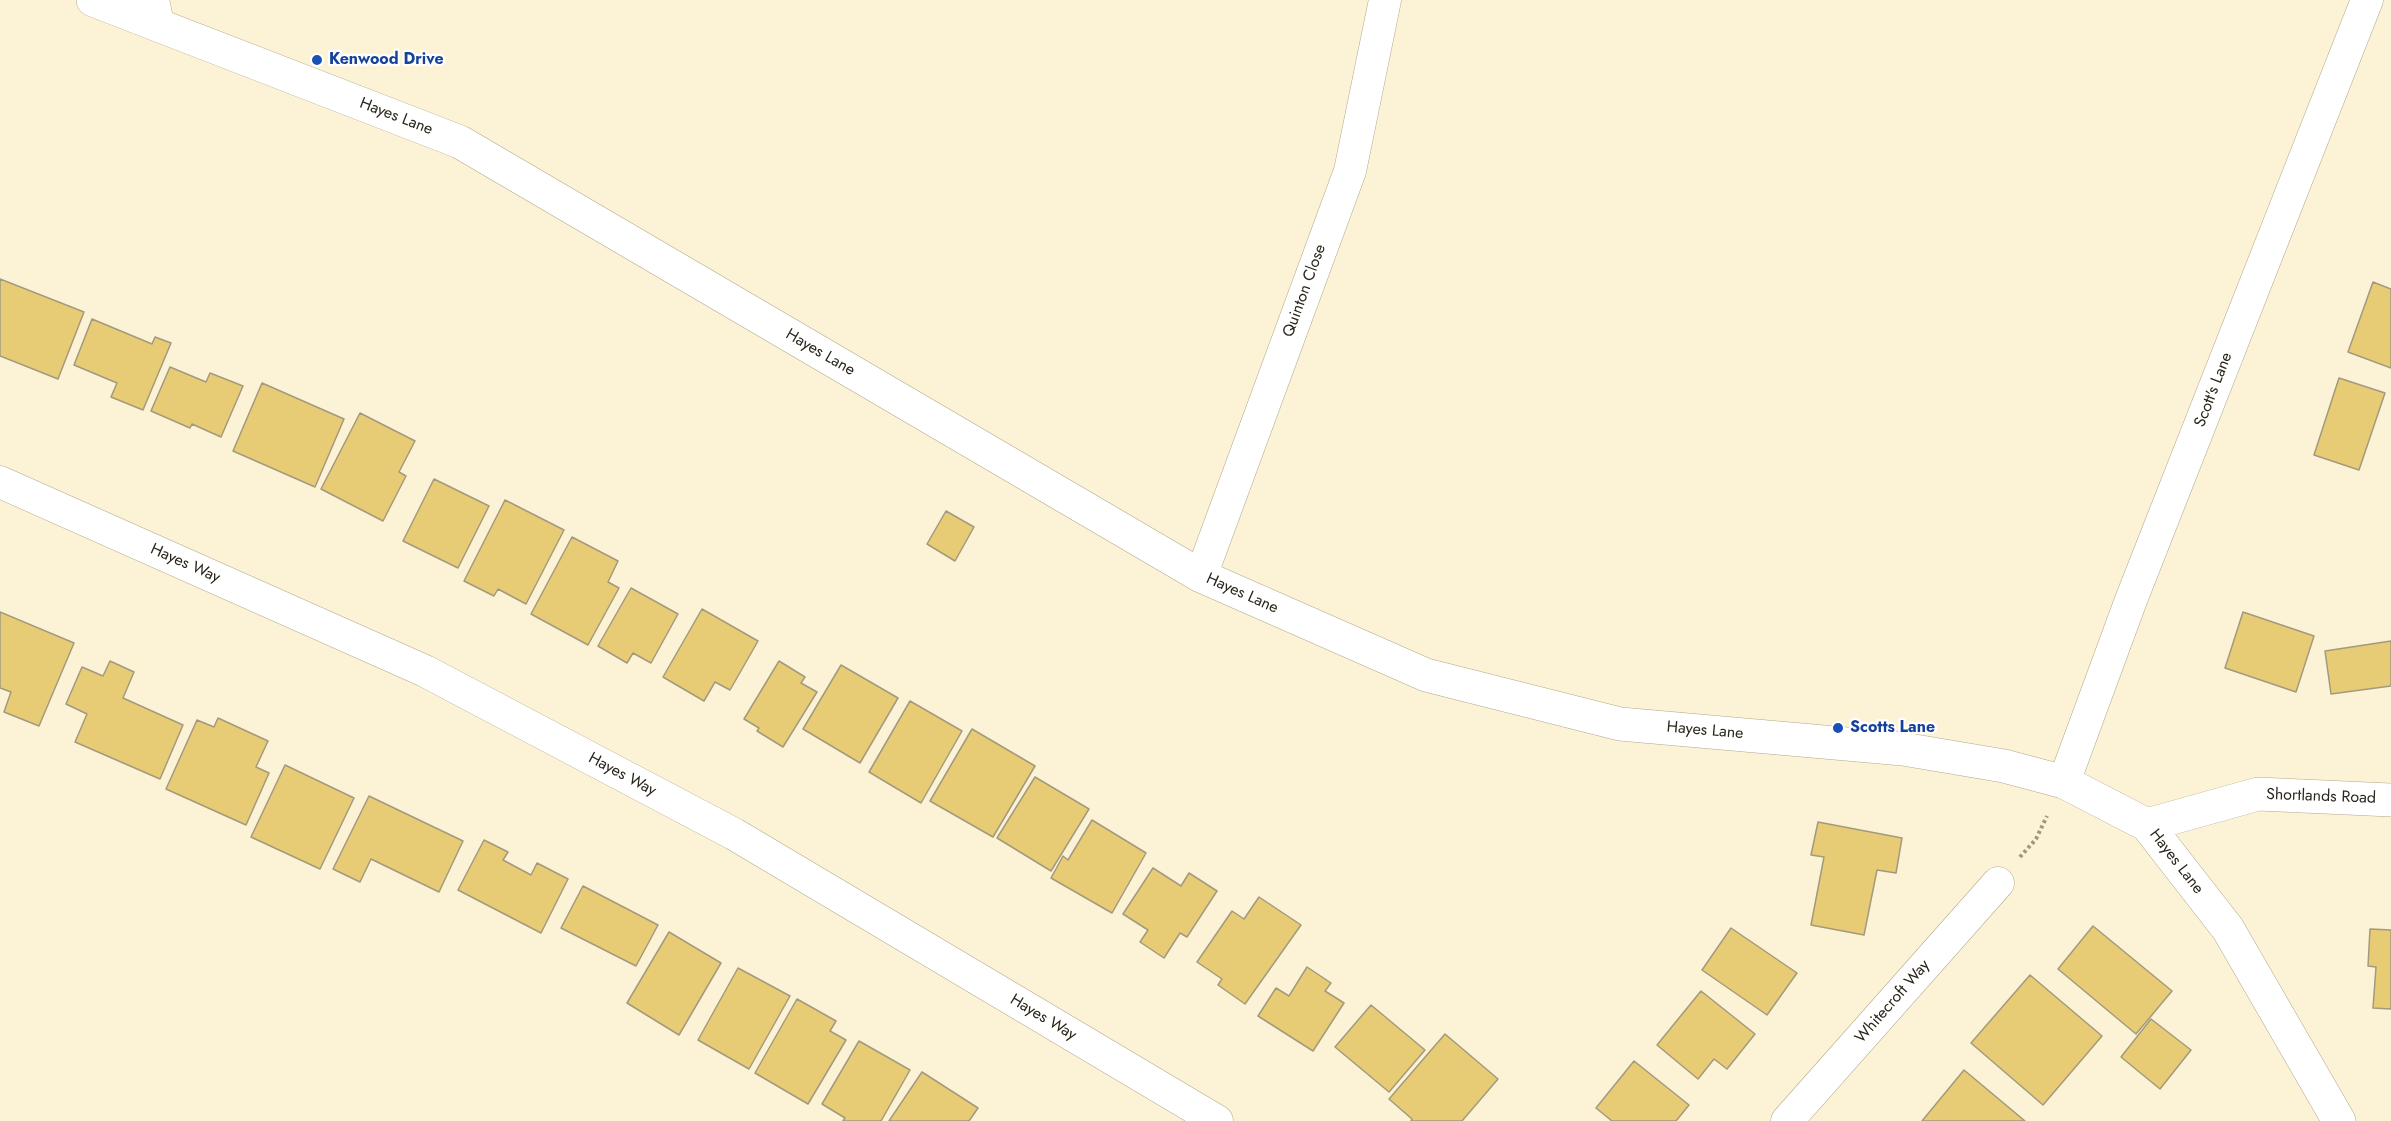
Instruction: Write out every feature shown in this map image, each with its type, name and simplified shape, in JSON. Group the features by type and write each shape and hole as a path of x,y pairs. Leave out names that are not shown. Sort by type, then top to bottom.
{"main road":[{"name":"Hayes Lane","path":"93,0 155,12 460,142 1201,576 1426,675 1620,724 1904,749 2004,766 2064,782 2147,825 2228,929 2339,1121"},
{"name":"Shortlands Road","path":"2147,825 2258,794 2391,800"}],"street":[{"name":"Quinton Close","path":"1201,576 1350,171 1386,0"},
{"name":"Scott's Lane","path":"2064,782 2131,600 2367,0"},
{"name":"Hayes Way","path":"0,482 425,671 723,828 1217,1121"},
{"name":"Whitecroft Way","path":"1787,1121 1998,883"}],"path":[{"path":"1998,883 2036,839 2064,782"}],"building":[{"path":"0,279 84,312 58,379 0,356"},
{"path":"2373,282 2391,289 2391,368 2348,352"},
{"path":"92,319 152,344 155,337 171,343 143,410 111,397 117,383 74,365"},
{"path":"170,367 206,382 210,373 243,386 221,437 192,424 190,428 151,411"},
{"path":"2339,378 2385,393 2359,470 2314,455"},
{"path":"262,383 344,419 315,487 233,451"},
{"path":"360,413 415,441 399,472 406,476 383,521 321,489"},
{"path":"434,479 489,506 458,568 403,541"},
{"path":"505,500 564,530 526,604 498,589 494,596 464,581"},
{"path":"946,511 974,527 955,561 927,544"},
{"path":"572,537 618,561 608,582 619,588 588,645 531,614"},
{"path":"631,588 678,614 651,663 633,653 627,663 598,646"},
{"path":"702,609 758,641 730,690 715,682 704,701 663,677"},
{"path":"0,612 74,643 39,726 4,712 11,692 0,688"},
{"path":"2243,612 2314,636 2296,692 2225,668"},
{"path":"2391,641 2391,686 2331,694 2325,651"},
{"path":"110,661 134,672 123,698 183,725 160,779 75,742 87,714 66,704 82,667 103,676"},
{"path":"779,661 805,677 801,683 817,692 783,747 757,731 759,728 744,719"},
{"path":"841,665 898,698 860,763 803,729"},
{"path":"910,701 962,731 921,803 869,772"},
{"path":"218,718 268,741 256,767 269,773 246,825 166,789 197,720 214,727"},
{"path":"972,729 1035,766 993,837 930,801"},
{"path":"285,765 354,798 320,869 251,837"},
{"path":"1035,777 1089,809 1051,871 997,838"},
{"path":"369,796 463,841 439,892 371,859 360,882 333,869"},
{"path":"1092,820 1146,853 1112,913 1051,878 1063,856 1068,860"},
{"path":"1818,822 1902,838 1896,873 1877,870 1864,935 1811,925 1824,857 1811,855"},
{"path":"484,840 508,852 503,860 531,875 537,863 568,879 541,933 458,890"},
{"path":"1153,868 1181,886 1189,873 1217,891 1187,937 1180,933 1164,958 1140,942 1148,930 1123,914"},
{"path":"583,886 658,925 636,966 561,928"},
{"path":"1259,897 1301,925 1245,1004 1218,985 1222,979 1197,962 1232,911 1244,919"},
{"path":"2093,926 2172,991 2136,1034 2058,969"},
{"path":"1731,928 1797,973 1767,1015 1702,970"},
{"path":"2370,929 2391,930 2391,1009 2373,1008 2376,967 2368,966"},
{"path":"669,932 721,963 679,1035 627,1003"},
{"path":"1307,967 1331,983 1325,991 1344,1003 1313,1051 1258,1016 1276,988 1289,996"},
{"path":"738,968 790,996 749,1069 698,1040"},
{"path":"2030,975 2102,1036 2043,1105 1971,1043"},
{"path":"1701,991 1755,1034 1727,1069 1714,1059 1698,1079 1657,1045"},
{"path":"797,999 836,1021 830,1031 846,1040 808,1104 755,1073"},
{"path":"1371,1005 1425,1050 1389,1092 1335,1047"},
{"path":"2151,1019 2191,1050 2160,1089 2121,1057"},
{"path":"1445,1034 1498,1079 1462,1121 1411,1121 1412,1119 1389,1099"},
{"path":"859,1041 910,1070 881,1121 843,1121 845,1118 822,1104"},
{"path":"1634,1061 1689,1105 1676,1121 1612,1121 1596,1108"},
{"path":"1964,1070 2025,1121 1922,1121"},
{"path":"922,1072 978,1108 969,1121 889,1121"}],"place":[{"name":"Kenwood Drive","path":"317,60"},
{"name":"Scotts Lane","path":"1838,728"}]}
